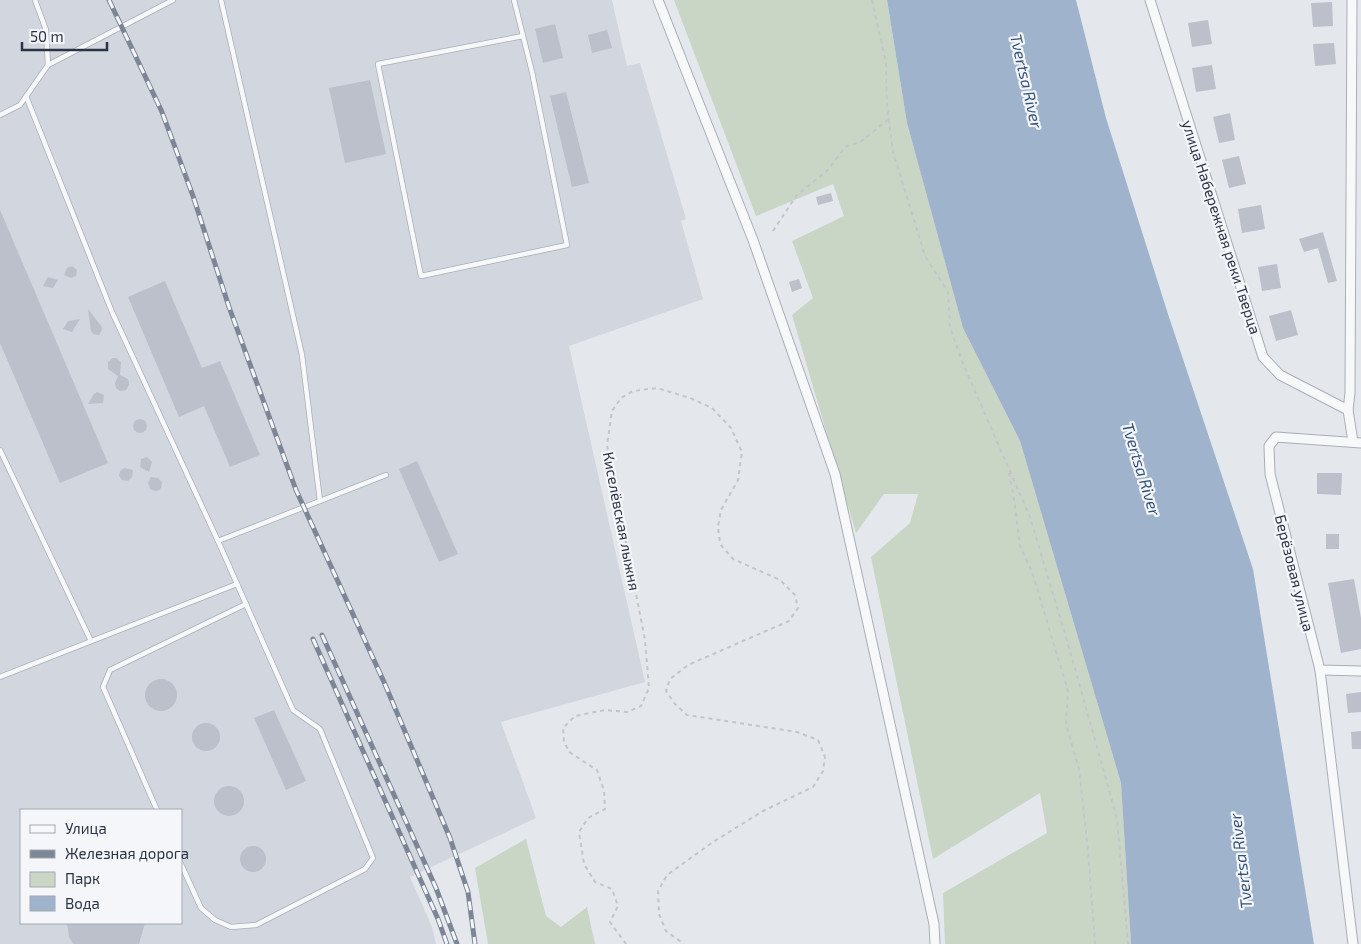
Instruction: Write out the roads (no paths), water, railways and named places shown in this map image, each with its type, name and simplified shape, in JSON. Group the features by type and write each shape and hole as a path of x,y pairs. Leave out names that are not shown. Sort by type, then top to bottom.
{"street":[{"path":"658,0 753,240 835,474 934,924 935,944"},
{"name":"улица Набережная реки Тверца","path":"1150,0 1263,356 1280,375 1348,410"},
{"path":"1352,0 1350,394 1348,410 1357,442"},
{"name":"Берёзовая улица","path":"1320,670 1270,474 1269,446 1276,437 1357,442"},
{"path":"1353,944 1320,670 1361,671"}],"lane":[{"path":"35,0 46,30 48,65"},
{"path":"0,116 20,105 48,65 173,0"},
{"path":"221,0 302,355 320,501"},
{"path":"514,0 523,36 532,72 567,245 421,276 378,64 523,36"},
{"path":"26,96 112,312 293,710 320,729 374,858 365,869 256,925 231,927 215,920 201,908 182,866"},
{"path":"0,450 91,641"},
{"path":"218,542 386,475"},
{"path":"0,677 237,584"},
{"path":"157,809 103,688 110,670 246,604"}],"water":[{"name":"Tvertsa River","path":"887,0 1076,0 1106,118 1168,314 1253,569 1314,944 1131,944 1121,783 1020,441 963,328 907,123"}],"railway":[{"path":"109,0 162,112 193,196 229,307 296,490 384,682 450,838 468,892 475,944"},
{"path":"322,635 436,888 457,944"},
{"path":"313,639 438,919 447,944"}]}
